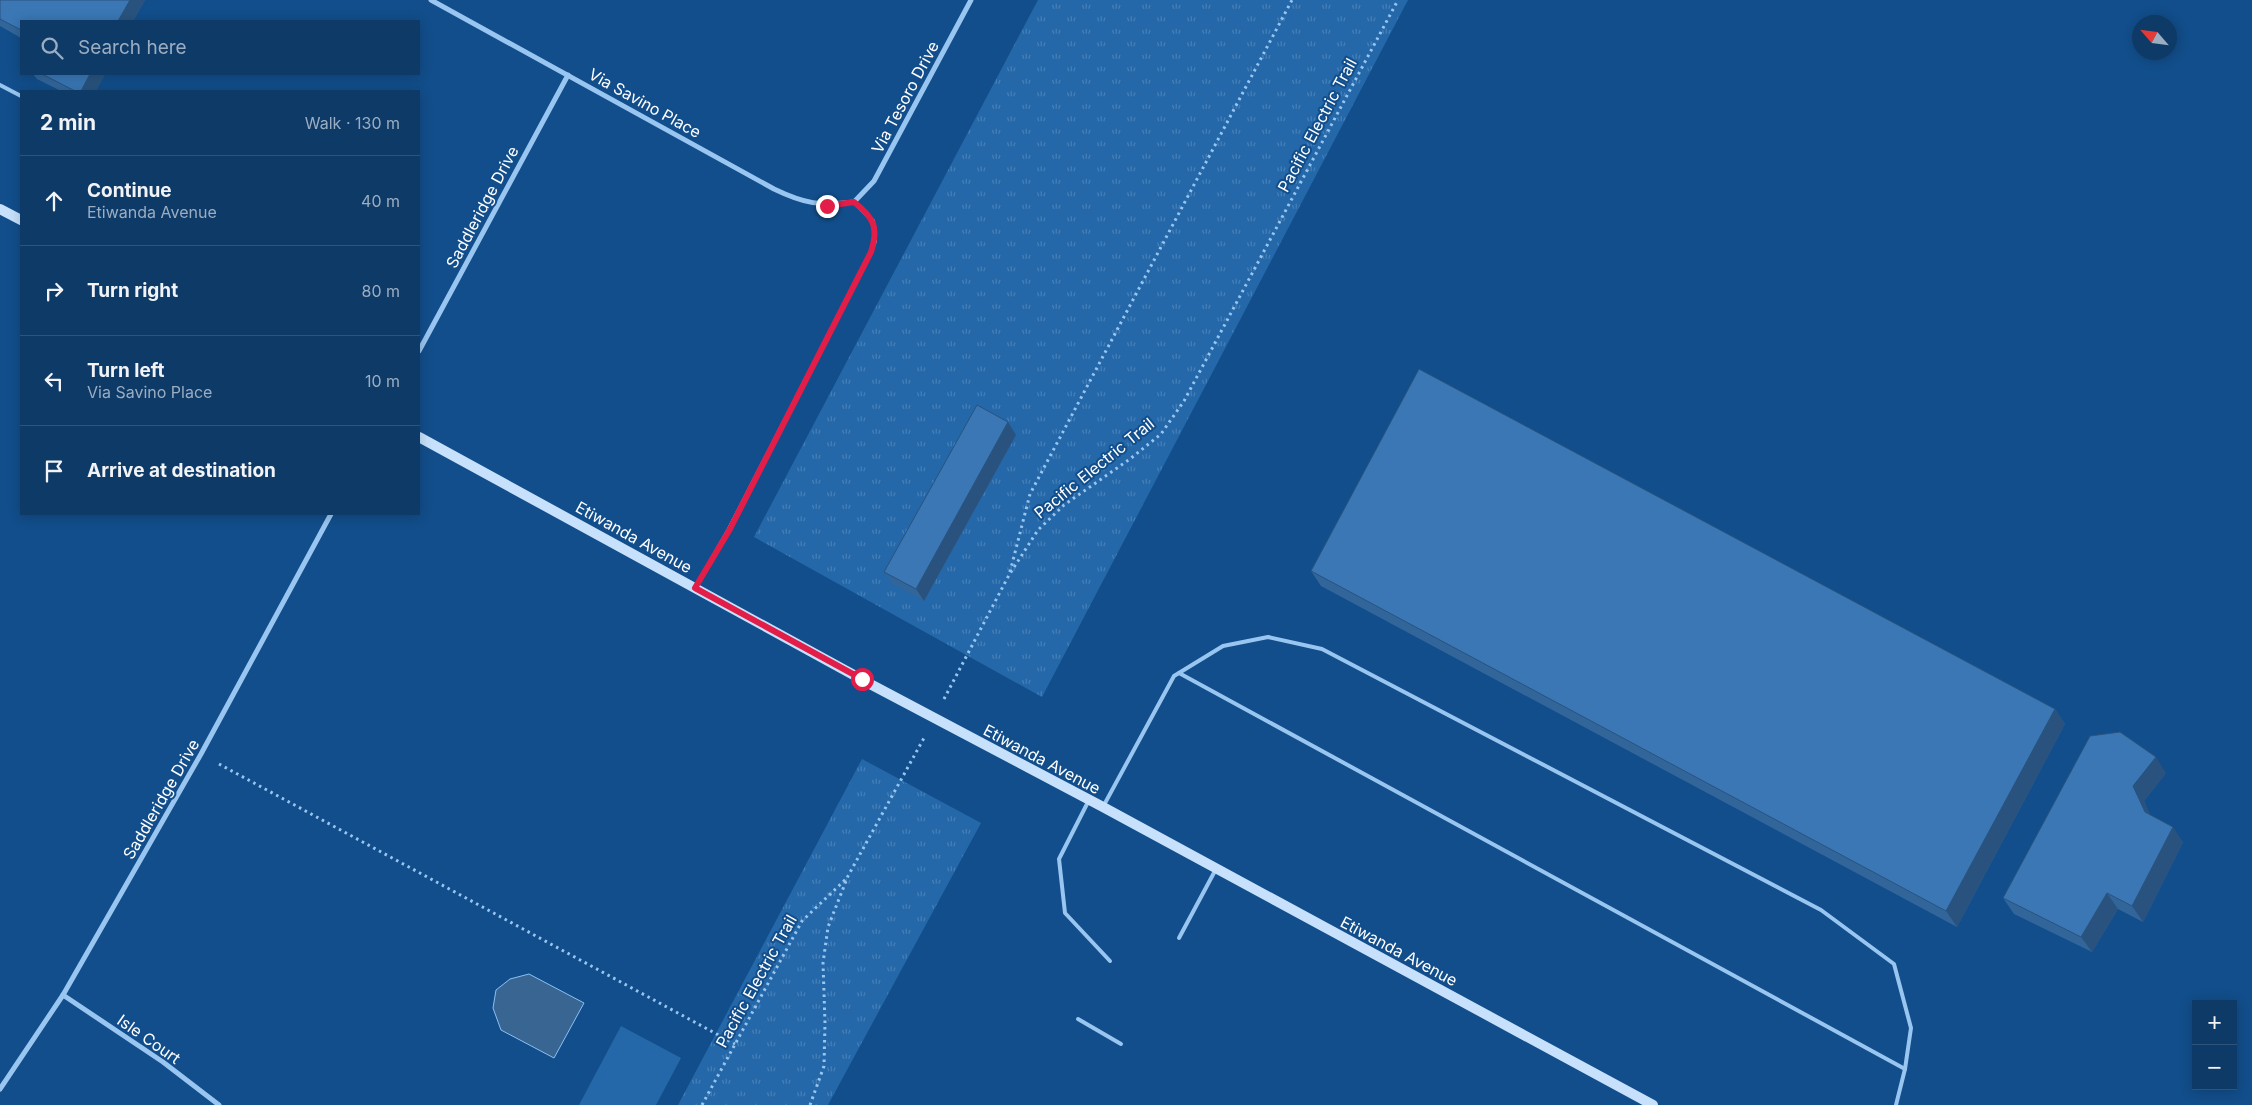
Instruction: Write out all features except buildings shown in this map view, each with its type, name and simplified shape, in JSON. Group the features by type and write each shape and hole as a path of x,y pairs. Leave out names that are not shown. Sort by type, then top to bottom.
{"street":[{"name":"Via Savino Place","path":"431,0 774,189 798,200 827,206 854,202"},
{"name":"Via Tesoro Drive","path":"854,202 874,181 971,0"},
{"name":"Saddleridge Drive","path":"420,349 568,75"},
{"path":"0,209 20,219"},
{"name":"Etiwanda Avenue","path":"420,438 934,719 1216,868 1653,1105"},
{"name":"Saddleridge Drive","path":"0,1089 64,995 201,754 330,515"},
{"name":"Isle Court","path":"64,995 163,1062 218,1105"}],"lane":[{"path":"0,85 20,95"},
{"path":"695,588 730,529 871,252 875,241 873,221 854,202"},
{"path":"1103,808 1174,676 1179,672 1223,646 1268,637 1322,649 1820,910 1894,964 1911,1028 1905,1069 1896,1105"},
{"path":"1179,672 1905,1069"},
{"path":"1089,800 1058,859 1065,913 1110,961"},
{"path":"1179,938 1216,868"},
{"path":"1078,1019 1121,1044"}],"path":[{"name":"Pacific Electric Trail","path":"1292,0 1030,494 1009,575 1038,530 1064,505 1130,459 1161,434 1184,401 1398,0"},
{"path":"201,754 735,1044"},
{"name":"Pacific Electric Trail","path":"702,1105 802,921 848,876 828,927 824,963 826,1023 824,1066 810,1105"}],"green space":[{"path":"1038,0 1408,0 1042,697 754,537"},
{"path":"862,759 981,823 828,1105 678,1105"},
{"path":"621,1026 681,1058 656,1105 579,1105"}],"shaded area":[{"path":"529,974 584,1003 554,1058 501,1030 493,1008 496,990 510,979"}],"route":[{"path":"827,206 854,202 867,212 873,221 875,241 730,529 695,588 862,679"}]}
